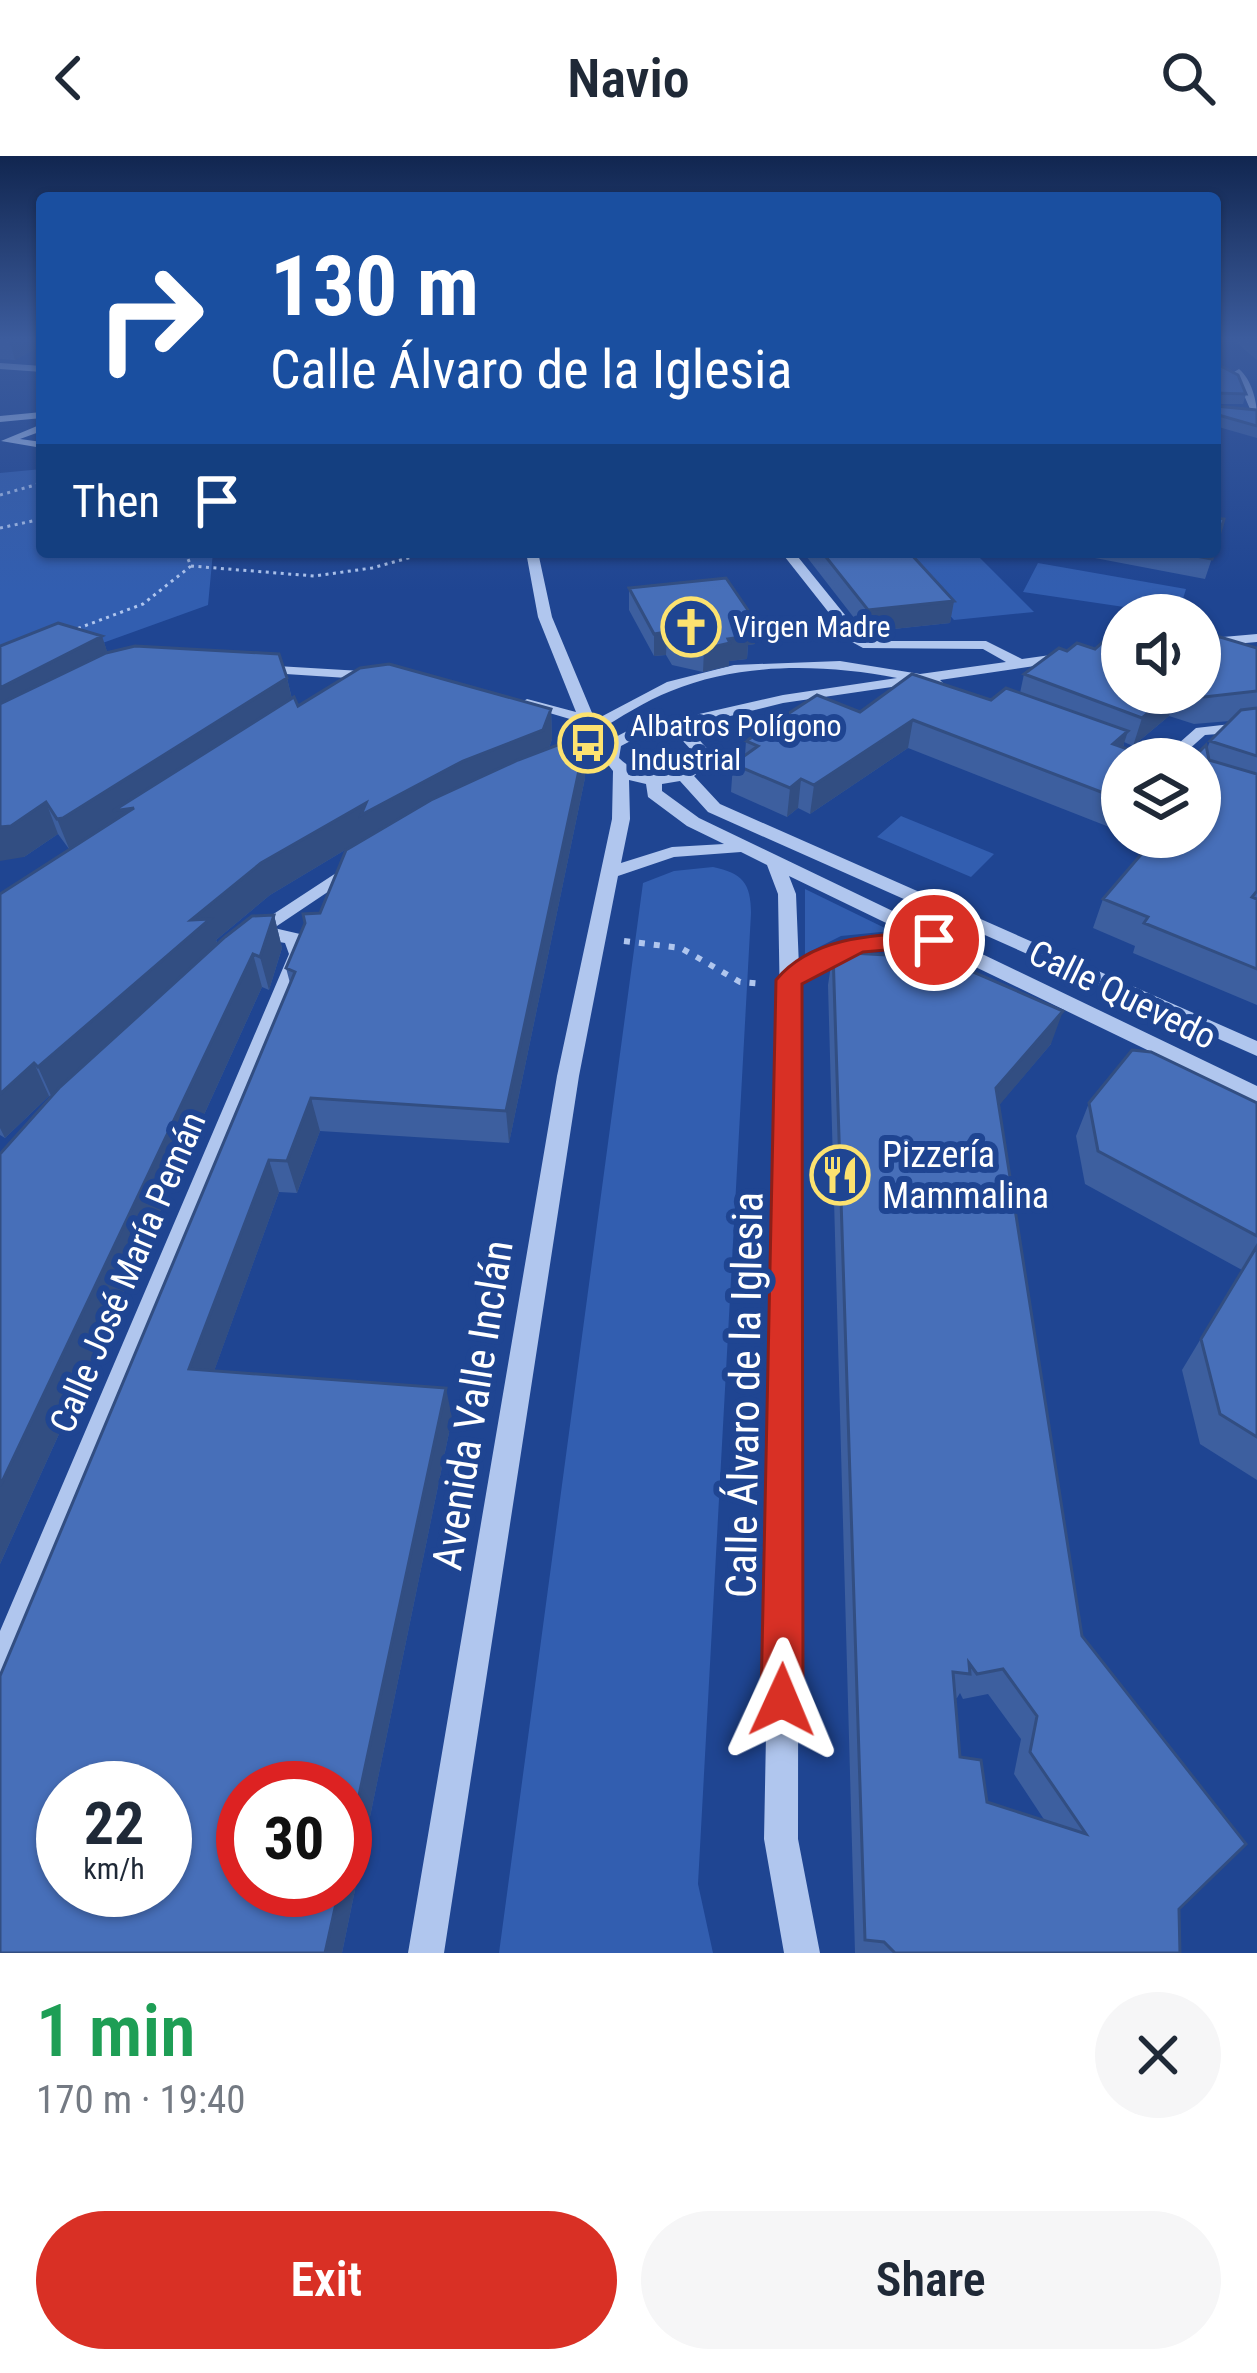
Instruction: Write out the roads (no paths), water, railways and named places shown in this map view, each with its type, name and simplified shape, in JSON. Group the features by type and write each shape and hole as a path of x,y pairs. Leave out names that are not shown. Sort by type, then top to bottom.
{"street":[{"path":"36,429 6,441 36,444"},
{"path":"533,558 545,617 589,724 612,748 621,770 650,779 684,775 701,760 697,744 675,732 655,730"},
{"path":"792,558 857,639 868,644 986,645 1017,662"},
{"path":"1221,641 1257,638"},
{"path":"543,772 612,748 634,733 723,710 1101,652"},
{"path":"504,698 589,724 675,683 833,664 922,679 971,696"},
{"path":"250,668 403,680"},
{"path":"325,699 364,674"},
{"path":"697,744 723,710"},
{"path":"1193,738 1201,731 1257,726"},
{"name":"Avenida Valle Inclán","path":"426,1953 568,1076 621,818 621,770"},
{"name":"Calle Quevedo","path":"684,775 714,808 1257,1049"},
{"name":"Calle Quevedo","path":"650,779 663,802 742,848 1257,1094"},
{"name":"Avenida Valle Inclán","path":"621,818 650,779"},
{"name":"Calle José María Pemán","path":"0,1668 299,954 293,938 248,939 385,848"},
{"path":"610,873 672,851 742,848"},
{"name":"Calle Álvaro de la Iglesia","path":"776,864 787,894 789,983 781,1839 802,1953"},
{"path":"789,983 820,960 860,944 934,940"}],"place":[{"name":"Virgen Madre","path":"691,627"},
{"name":"Albatros Polígono Industrial","path":"588,743"},
{"name":"Pizzería Mammalina","path":"840,1175"}]}
